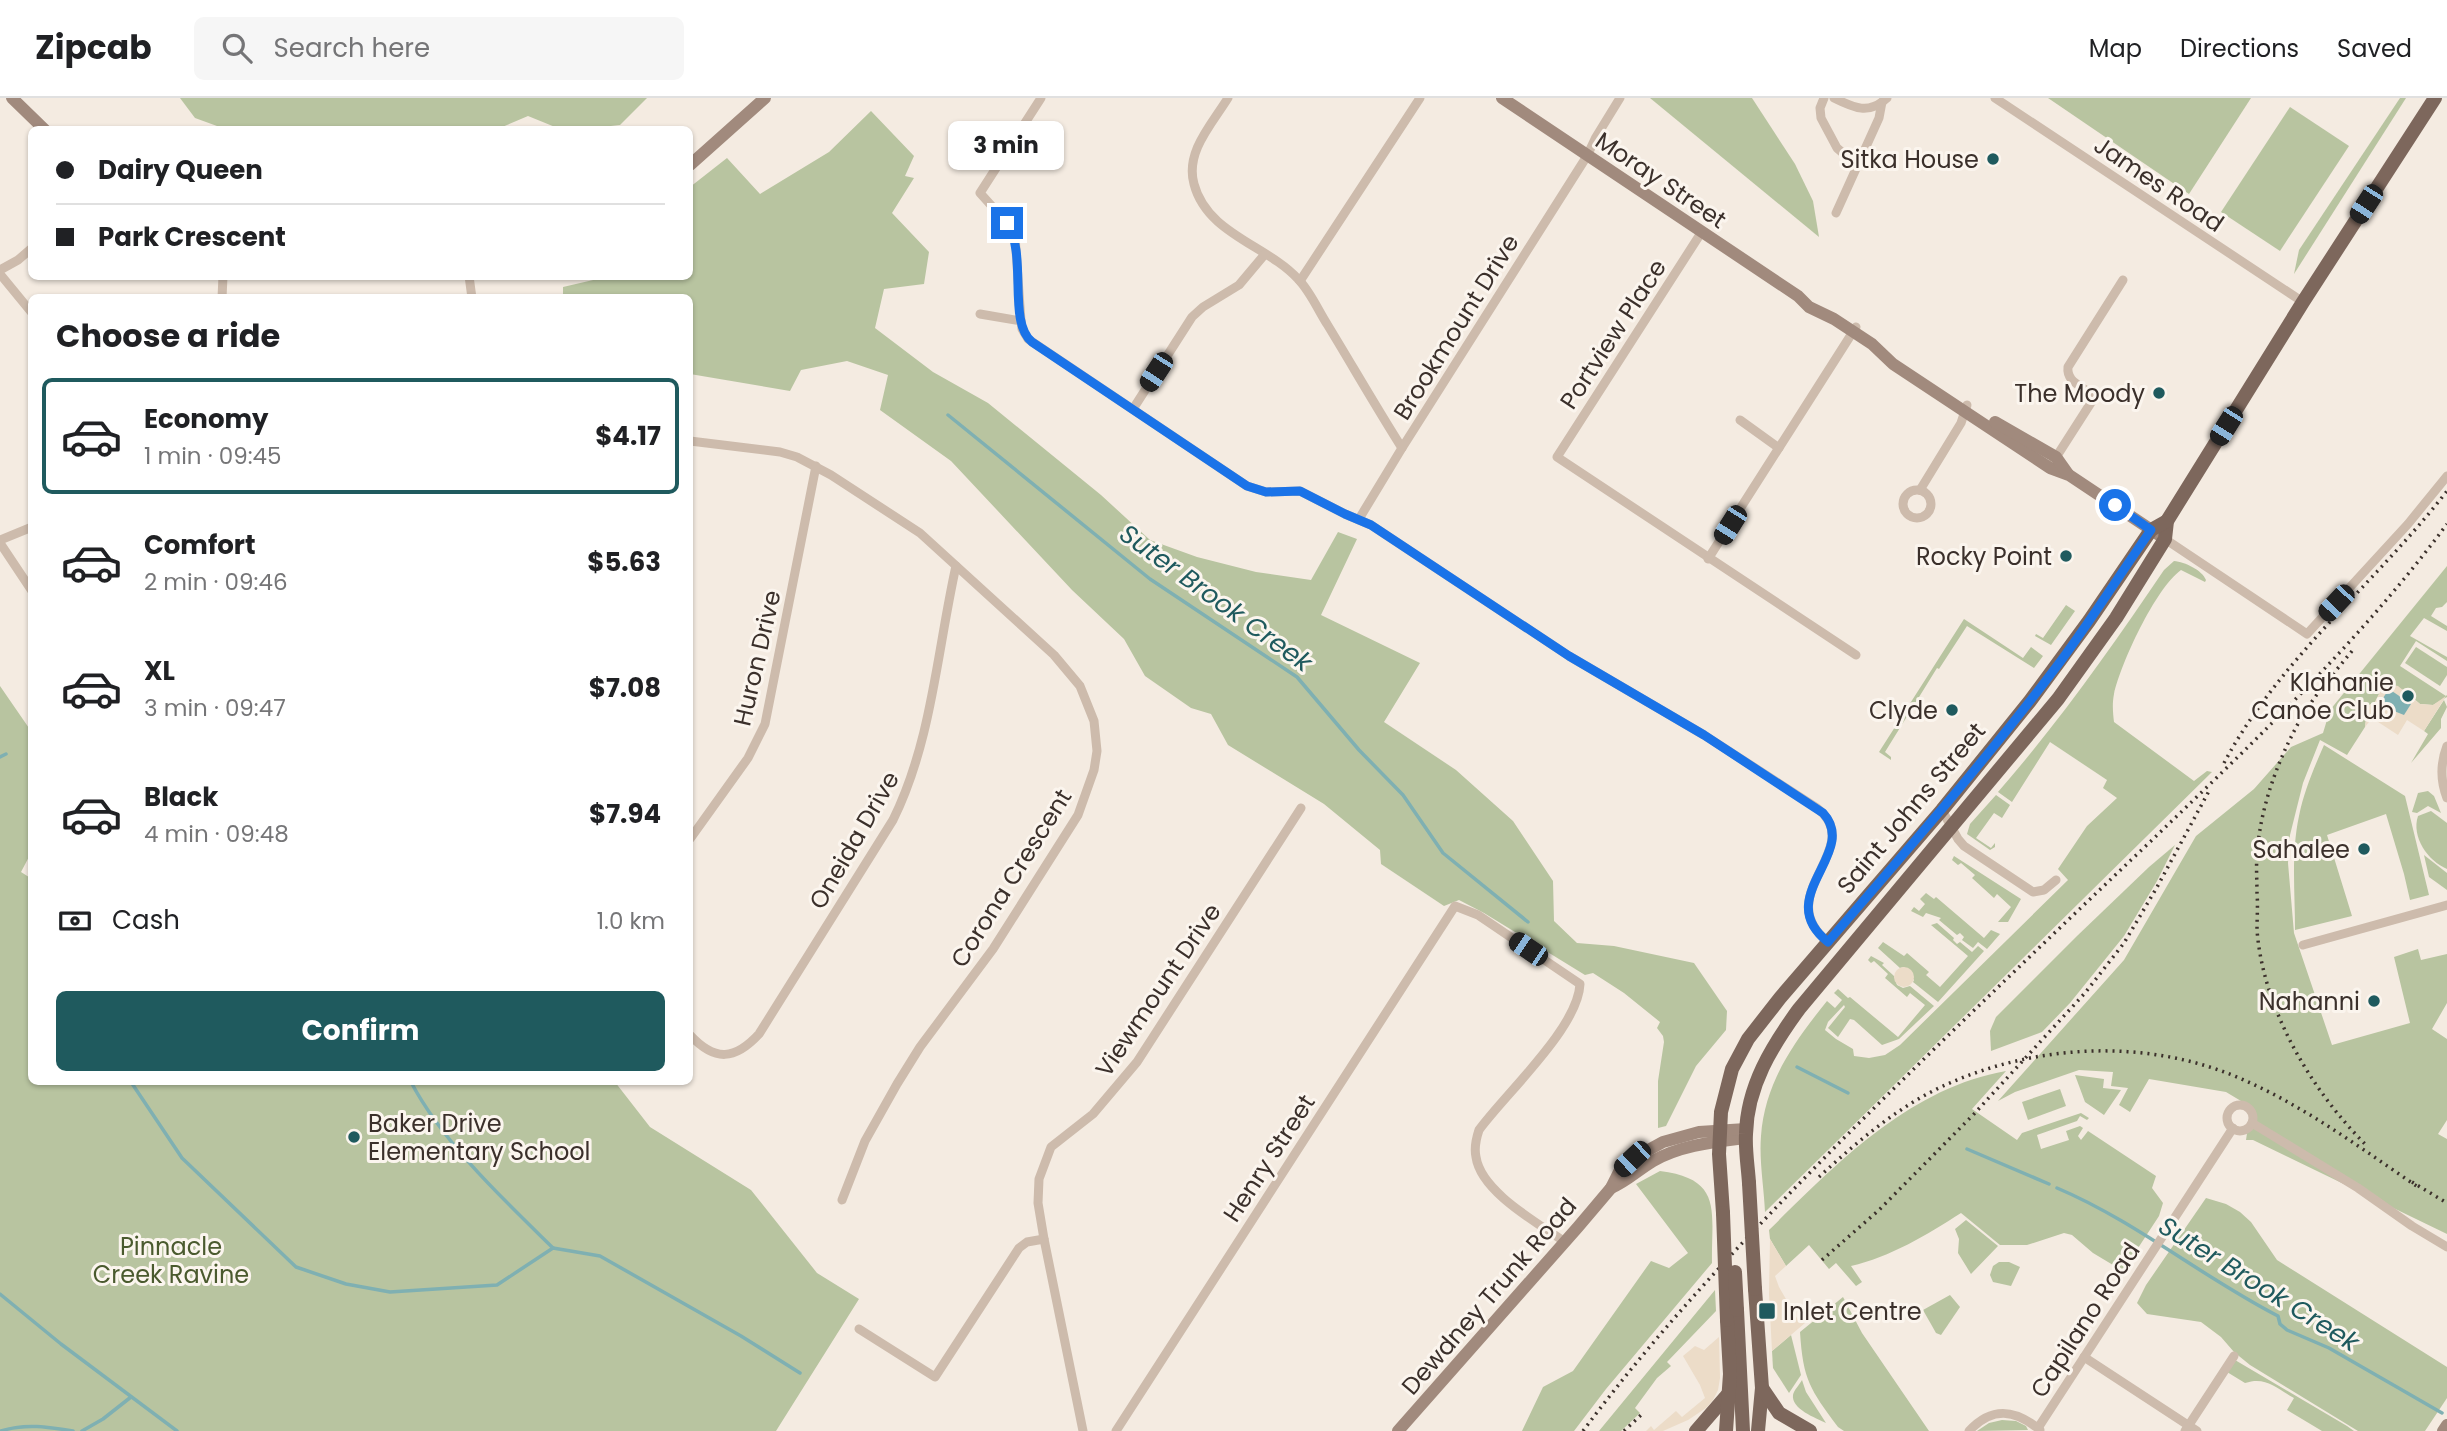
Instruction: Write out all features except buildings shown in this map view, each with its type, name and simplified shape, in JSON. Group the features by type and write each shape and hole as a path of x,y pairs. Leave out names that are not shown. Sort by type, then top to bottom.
{"main road":[{"name":"Saint Johns Street","path":"1758,1431 1762,1388 1746,1133 1758,1077 1776,1041 1799,1009 2058,699 2116,618 2165,539 2168,521 2303,302 2435,98"},
{"name":"Saint Johns Street","path":"1726,1431 1732,1315 1727,1209 1720,1136 1728,1082 1740,1054 1763,1019 1942,810 2060,661 2151,530 2168,521"},
{"path":"1732,1315 1743,1431"},
{"path":"1762,1388 1779,1413 1810,1431"},
{"path":"1696,1431 1729,1393"}],"street":[{"path":"12,98 41,126"},
{"path":"693,162 765,98"},
{"path":"1041,98 980,193 1015,236 1022,329 1028,338 1247,486 1266,492 1300,491 1377,529 1569,656 1704,735 1823,813 1832,826 1833,837 1811,892 1809,918 1814,931 1828,942"},
{"path":"1228,98 1198,146 1192,166 1197,194 1217,221 1300,281 1402,447"},
{"path":"1300,281 1420,98"},
{"name":"Moray Street","path":"1502,98 1798,296 1809,307 1855,329 1893,363 2053,463 2307,634 2408,524 2447,476"},
{"name":"Brookmount Drive","path":"1359,519 1587,156 1620,98"},
{"path":"1824,98 1821,118 1837,148 1860,160"},
{"path":"1834,98 1861,110 1874,108 1885,100"},
{"name":"James Road","path":"1995,98 2303,302"},
{"path":"1836,213 1885,100"},
{"name":"Portview Place","path":"1702,233 1557,457 1708,559"},
{"path":"28,251 0,272 28,308"},
{"path":"1133,409 1192,317 1239,285 1265,254"},
{"path":"2053,463 2094,398 2070,379 2068,367 2123,280"},
{"path":"980,314 1021,321"},
{"path":"1855,329 1708,559 1856,656"},
{"path":"1920,489 1966,408"},
{"path":"1740,420 1779,448"},
{"name":"Corona Crescent","path":"693,441 780,452 797,457 816,466 920,533 1054,655 1080,686 1094,721 1097,751 1094,770 1078,815 993,949 920,1047 891,1094 865,1141 842,1200"},
{"name":"Huron Drive","path":"693,835 748,758 765,724 816,466"},
{"path":"28,529 0,541 28,584"},
{"name":"Oneida Drive","path":"693,1038 704,1048 719,1054 734,1053 750,1044 893,820 909,789 920,752 956,566"},
{"path":"2447,746 2441,772 2447,798"},
{"name":"Viewmount Drive","path":"1083,1431 1044,1239 1038,1203 1039,1179 1051,1147 1093,1114 1137,1062 1301,808"},
{"path":"1942,810 1964,846 2032,892 2044,890 2056,880"},
{"path":"2303,945 2447,905"},
{"name":"Henry Street","path":"1116,1431 1455,906 1478,915 1580,984 1575,1007 1543,1054 1479,1130 1476,1141 1476,1158 1488,1184 1565,1242"},
{"name":"Capilano Road","path":"2040,1429 2232,1128 2228,1122 2228,1114 2238,1105 2250,1110 2252,1123 2352,1184 2447,1247"},
{"path":"2232,1128 2242,1131 2252,1123"},
{"name":"Dewdney Trunk Road","path":"1398,1431 1611,1188 1627,1181 1656,1160 1720,1136 1746,1133"},
{"path":"859,1329 935,1377 1019,1248 1027,1242 1044,1239"},
{"path":"2084,1357 2190,1429 2234,1356"},
{"path":"1969,1431 1992,1414 2002,1413 2027,1419 2040,1429"},
{"path":"2443,1431 2447,1425"}],"green space":[{"path":"180,98 647,98 620,125 611,126 553,126 528,116 504,126 217,126 195,118"},
{"path":"1650,98 1752,98 1795,164 1813,201 1819,237"},
{"path":"2048,98 2251,98 2189,194"},
{"path":"2400,98 2406,98 2294,274 2299,250"},
{"path":"2290,107 2349,146 2280,251 2221,212"},
{"path":"871,111 914,156 905,176 914,178 892,213 929,252 924,284 884,289 875,328 933,372 988,403 1101,495 1150,540 1197,557 1256,572 1311,580 1338,532 1357,539 1321,615 1420,663 1384,722 1456,770 1513,821 1553,881 1554,921 1577,943 1614,946 1694,963 1727,1011 1726,1030 1696,1066 1666,1126 1658,1128 1658,1081 1664,1042 1657,1028 1660,1022 1624,993 1593,973 1585,975 1459,900 1444,906 1381,864 1380,850 1324,804 1228,745 1211,714 1191,708 1145,676 1124,639 1072,590 951,461 880,410 888,375 847,361 801,370 790,391 693,375 693,294 563,294 563,287 593,280 693,280 693,185 727,158 760,194 829,152"},
{"path":"2174,561 2193,567 2206,580 2205,582 2181,570 2150,609 2131,646 2118,681 2113,701 2114,722 2194,781 2207,771 2212,772 1765,1212 1761,1136 1768,1098 1783,1064 1815,1016 1827,1001 1835,1008 1842,1000 1834,993 1838,989 1850,997 1898,1037 1925,1005 1910,993 1907,997 1885,978 1888,974 1874,961 1871,963 1868,960 1871,956 1884,963 1882,965 1894,976 1897,985 1903,988 1910,986 1934,1006 1899,1039 1882,1045 1854,1020 1850,1019 1838,1037 1828,1028 1844,1005 1828,1022 1825,1030 1853,1049 1854,1056 1869,1058 1885,1055 1900,1045 2068,880 2058,869 2087,826 2117,798 2103,788 2107,780 2050,742 2012,802 1998,792 2064,711 2164,570"},
{"path":"2447,566 2447,602 2436,608 2431,616 2447,626 2447,631 2424,618 2410,636 2447,657 2447,661 2416,641 2400,666 2447,697 2433,705 2420,704 2404,690 2386,685 2375,702 2364,708 2361,716 2366,719 2365,727 2347,755 2320,740 2303,783 2290,835 2288,863 2294,933 2332,1045 2410,1023 2394,957 2418,949 2421,960 2447,954 2447,1003 2432,1029 2447,1039 2447,1120 2438,1134 2447,1139 2447,1234 2253,1140 2246,1140 2251,1107 2226,1092 2149,1079 2130,1112 2119,1105 2128,1088 2111,1086 2113,1072 2079,1070 2015,1092 1998,1101 2124,960 2196,836 2254,789 2291,747 2323,733 2330,710"},
{"path":"2066,605 2075,611 2051,645 2035,636 2036,634 2043,638"},
{"path":"1964,619 2023,658 2031,647 2043,656 2034,668 1967,626 1939,669 1937,668 1885,752 1891,760 1879,752"},
{"path":"2416,647 2447,667 2447,675 2440,686 2405,663"},
{"name":"Pinnacle Creek Ravine","path":"0,686 28,727 28,859 21,872 28,876 28,1085 617,1085 650,1127 751,1190 817,1273 859,1299 776,1431 0,1431"},
{"path":"2444,700 2447,707 2441,719 2441,728 2411,763 2428,734 2424,731"},
{"path":"2324,745 2405,796 2429,895 2410,900 2386,814 2327,835 2352,916 2295,930 2294,858 2297,830 2306,789"},
{"path":"2428,791 2434,796 2441,813 2428,806 2417,813 2412,812 2418,793"},
{"path":"1996,795 2010,805 2002,818 1994,813 1976,838 1991,848 1995,843 1995,847 1990,850 1967,834 1970,824"},
{"path":"2431,811 2447,823 2447,869 2433,860 2419,840 2416,824 2418,816"},
{"path":"2175,845 2124,936 2070,1003 2042,1032 1991,1051 1990,1031 1996,1017 2077,936"},
{"path":"2424,855 2447,873 2447,890 2429,877"},
{"path":"1954,856 2021,899 2008,922 1998,922 2011,907 1997,894 1994,898 1972,878 1975,875 1961,863 1958,865 1952,860"},
{"path":"1926,893 1934,899 1936,897 1984,938 1991,930 2000,934 1987,949 1978,942 1973,948 1962,940 1964,937 1960,933 1957,935 1939,920 1941,918 1926,913 1923,917 1911,911 1914,907 1919,911 1925,904 1920,899"},
{"path":"1937,923 1957,944 1960,942 1972,952 1978,946 1984,951 1938,1002 1913,982 1904,967 1900,968 1878,948 1883,942 1904,956 1907,953 1929,972 1926,975 1940,987 1968,956 1931,925"},
{"path":"2006,1071 1972,1109 2017,1140 2022,1133 2081,1113 2089,1118 2087,1120 2080,1116 2077,1121 2037,1135 2041,1149 2069,1140 2066,1131 2080,1126 2083,1128 2078,1136 2081,1140 2088,1131 2156,1176 2152,1188 2163,1203 2159,1216 2123,1271 2093,1253 2072,1235 2064,1233 2027,1245 2000,1245 1961,1213 1894,1251 1851,1266 1862,1282 1856,1286 1836,1263 1829,1269 1809,1245 1786,1266 1770,1239 1769,1230 1848,1155 1906,1111 1937,1094 1971,1080"},
{"path":"2075,1075 2104,1079 2103,1088 2121,1090 2104,1115 2085,1102"},
{"path":"2060,1089 2066,1106 2028,1120 2022,1102"},
{"path":"1660,1171 1681,1175 1704,1190 1710,1201 1712,1214 1712,1263 1574,1431 1522,1431 1543,1387 1573,1371 1651,1261 1669,1268 1688,1253 1636,1184"},
{"path":"2206,1198 2240,1212 2251,1222 2277,1260 2447,1367 2447,1398 2425,1431 2358,1431 2250,1365 2201,1322 2147,1314 2137,1303 2146,1285"},
{"path":"1966,1220 1998,1246 1971,1274 1958,1253 1959,1239 1955,1229"},
{"path":"1999,1262 2009,1262 2020,1267 2011,1286 1993,1282 1990,1275 1993,1266"},
{"path":"1715,1290 1716,1311 1667,1362 1671,1366 1657,1378 1635,1408 1640,1413 1621,1431 1599,1431"},
{"path":"1950,1295 1960,1307 1941,1335 1936,1333 1923,1310"},
{"path":"1843,1297 1862,1333 1929,1431 1844,1431 1821,1403 1806,1373 1800,1332"},
{"path":"1791,1335 1801,1375 1789,1393 1773,1368 1772,1351"},
{"path":"2235,1360 2354,1431 2322,1431 2287,1410 2294,1398 2271,1384 2259,1381 2245,1383 2227,1372"},
{"path":"1802,1380 1806,1392 1826,1423 1805,1412 1793,1400"},
{"path":"2016,1421 2028,1430 1977,1431 1989,1423"}],"shaded area":[{"path":"2389,684 2398,686 2420,704 2433,705 2446,696 2424,731 2407,720 2398,735 2372,718 2365,727 2366,719 2361,716 2364,708 2375,702 2381,690"},
{"path":"1900,967 1908,967 1914,977 1908,987 1900,987 1894,981 1894,973"},
{"path":"1770,1239 1786,1266 1775,1276 1779,1287 1798,1320 1803,1317 1805,1323 1772,1351 1769,1294"},
{"path":"1719,1337 1720,1378 1713,1400 1688,1420 1663,1431 1646,1431 1651,1426 1654,1430 1676,1411 1682,1417 1705,1398 1683,1356 1695,1346 1704,1350"}],"water":[{"path":"2389,689 2411,704 2404,715 2384,707 2381,701"}],"waterway":[{"name":"Suter Brook Creek","path":"948,415 1150,579 1297,677 1359,750 1403,795 1443,853 1528,922"},
{"path":"0,757 6,754"},
{"name":"Suter Brook Creek","path":"1797,1067 1848,1093"},
{"path":"133,1085 182,1158 296,1267 346,1284 390,1292 497,1285 553,1248 600,1256 741,1336 800,1373"},
{"path":"413,1085 457,1149 553,1248"},
{"name":"Suter Brook Creek","path":"1967,1149 2049,1184"},
{"name":"Suter Brook Creek","path":"2057,1188 2114,1216 2278,1316 2280,1324 2287,1330 2329,1348 2442,1413"},
{"path":"0,1294 61,1344 177,1431"},
{"path":"82,1431 103,1419 131,1397"},
{"path":"1,1431 28,1426 73,1431"}],"railway":[{"path":"2224,763 2272,689 2447,491"},
{"path":"1583,1431 1675,1317 1775,1209 1919,1064 2268,727 2343,649 2414,567 2447,524"},
{"path":"2352,651 2303,715 2272,782 2259,837 2257,930 2269,989 2293,1047 2327,1099 2366,1145"},
{"path":"1822,1260 1879,1210 1974,1114 2085,993 2124,943 2209,791"},
{"path":"1819,1177 1893,1115 1943,1086 1977,1072 2049,1055 2124,1051 2197,1063 2257,1086 2328,1126 2418,1187"},
{"path":"2412,1182 2447,1203"},
{"path":"1624,1431 1641,1415"}],"place":[{"name":"Sitka House","path":"1993,159"},
{"name":"The Moody","path":"2159,393"},
{"name":"Rocky Point","path":"2066,556"},
{"name":"Klahanie Canoe Club","path":"2408,696"},
{"name":"Clyde","path":"1952,710"},
{"name":"Sahalee","path":"2364,849"},
{"name":"Nahanni","path":"2374,1001"},
{"name":"Baker Drive Elementary School","path":"354,1137"},
{"name":"Inlet Centre","path":"1767,1311"}],"route":[{"path":"1007,223 1016,242 1022,329 1032,342 1247,486 1266,492 1300,491 1371,525 1569,656 1704,735 1823,813 1832,826 1833,837 1811,892 1809,918 1814,931 1828,942 1942,810 2029,701 2089,621 2151,530 2115,505"}]}
